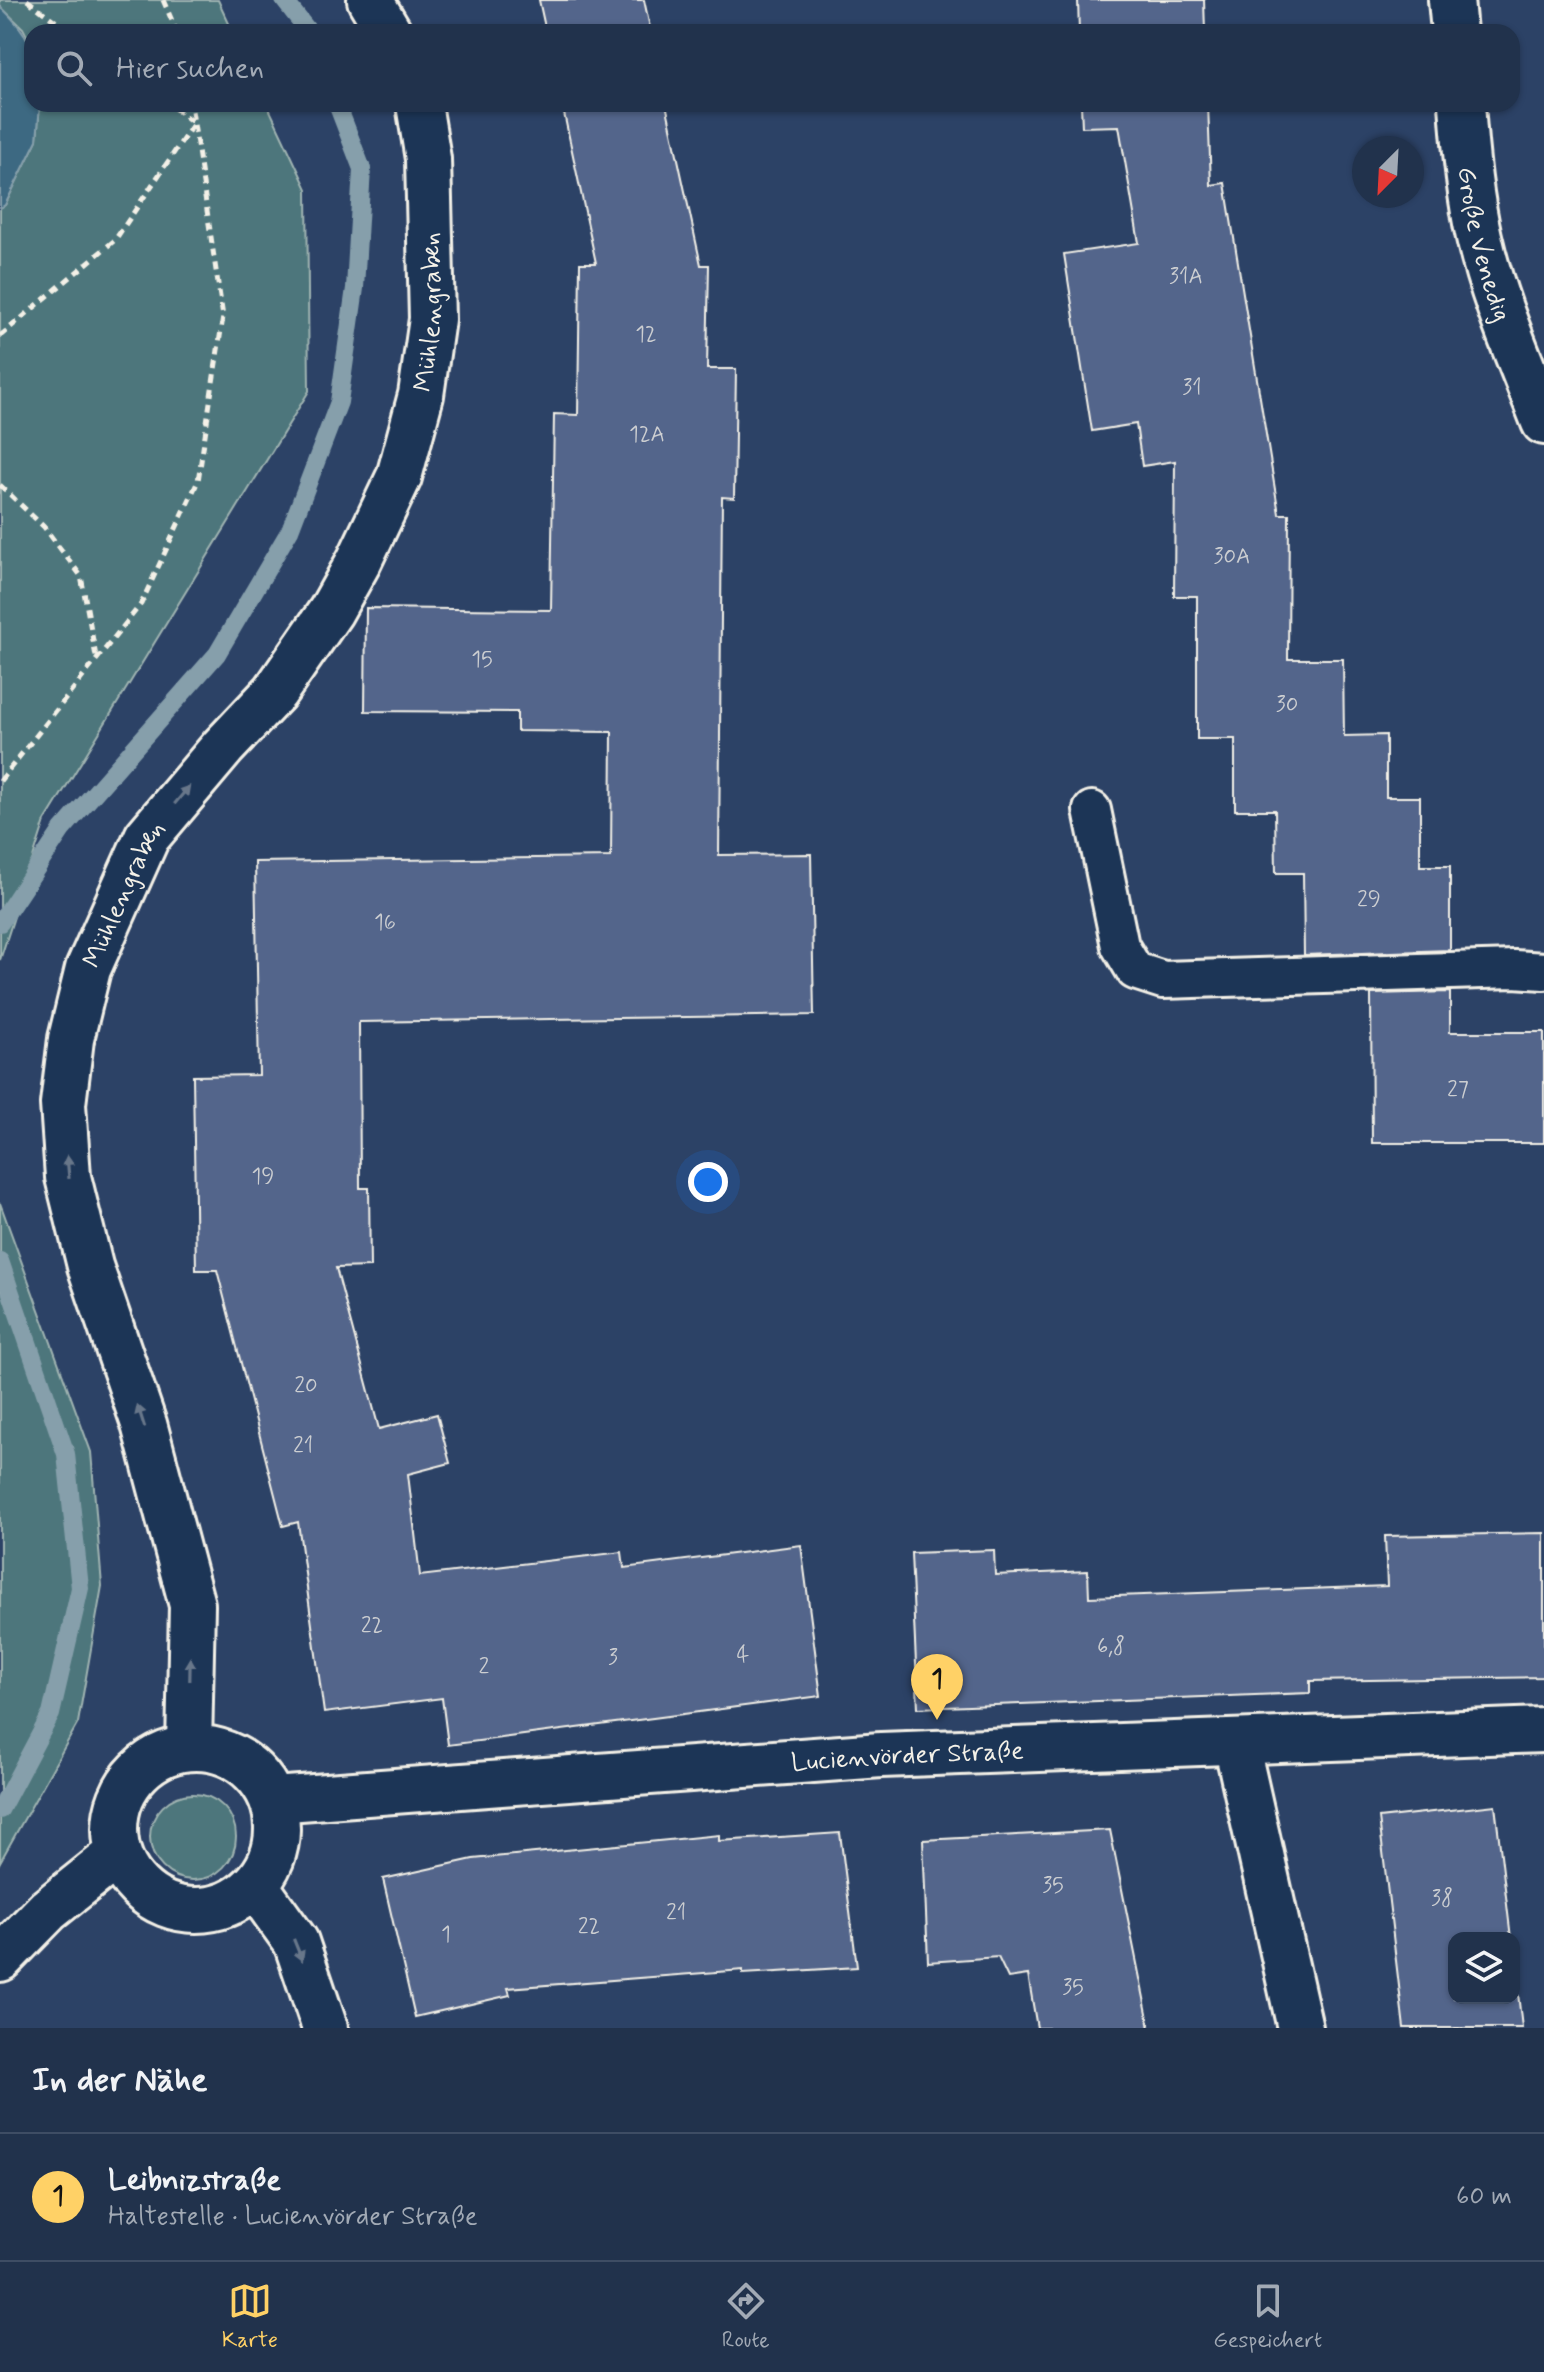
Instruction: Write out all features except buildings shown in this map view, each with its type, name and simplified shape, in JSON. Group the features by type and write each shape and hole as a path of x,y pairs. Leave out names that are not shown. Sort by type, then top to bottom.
{"street":[{"path":"370,0 384,24"},
{"path":"1451,0 1453,24"},
{"name":"Mühlengraben","path":"189,1747 192,1605 144,1424 90,1266 68,1177 63,1104 71,1039 88,969 147,837 223,747 275,692 331,611 399,477 421,395 432,319 428,159 420,112"},
{"name":"Große Venedig","path":"1463,112 1467,170 1479,239 1513,342 1544,422"},
{"name":"Lucienvörder Straße","path":"273,1800 881,1755 1544,1730"},
{"path":"1236,1743 1300,2028"},
{"path":"189,1747 215,1750 239,1761 259,1778 273,1800 277,1823 276,1846 269,1867 255,1885 232,1902 206,1910 177,1909 152,1898 131,1879 118,1854 114,1830 117,1806 128,1784 144,1766 165,1754 189,1747"},
{"path":"0,1959 48,1910 118,1854"},
{"path":"255,1885 296,1942 325,2028"}],"lane":[{"path":"1092,810 1120,946 1135,971 1163,980 1514,969 1544,971"}],"path":[{"path":"27,0 59,24"},
{"path":"163,0 174,24"},
{"path":"180,112 194,123"},
{"path":"0,781 141,604 198,481 223,317 192,112"},
{"path":"0,336 115,240 194,123"},
{"path":"0,485 44,527 81,576 97,662"}],"green space":[{"path":"0,0 218,0 229,24 24,24 24,30 0,6"},
{"path":"39,112 271,112 307,189 309,391 45,821 0,960 0,208 5,205 37,140"},
{"path":"0,1203 91,1452 102,1586 78,1723 0,1862"},
{"path":"193,1794 209,1798 223,1807 232,1821 236,1837 232,1853 223,1867 209,1876 193,1880 177,1876 163,1867 154,1853 150,1837 154,1821 163,1807 177,1798"}],"water":[{"path":"0,6 24,33 24,112 39,112 37,140 5,205 0,208"}],"waterway":[{"path":"284,0 303,24"},
{"path":"0,923 62,830 217,654 290,530 339,402 355,288 362,169 340,112"},
{"path":"0,1261 66,1454 80,1588 51,1714 0,1810"}],"place":[{"name":"Leibnizstraße","path":"937,1720"}]}
